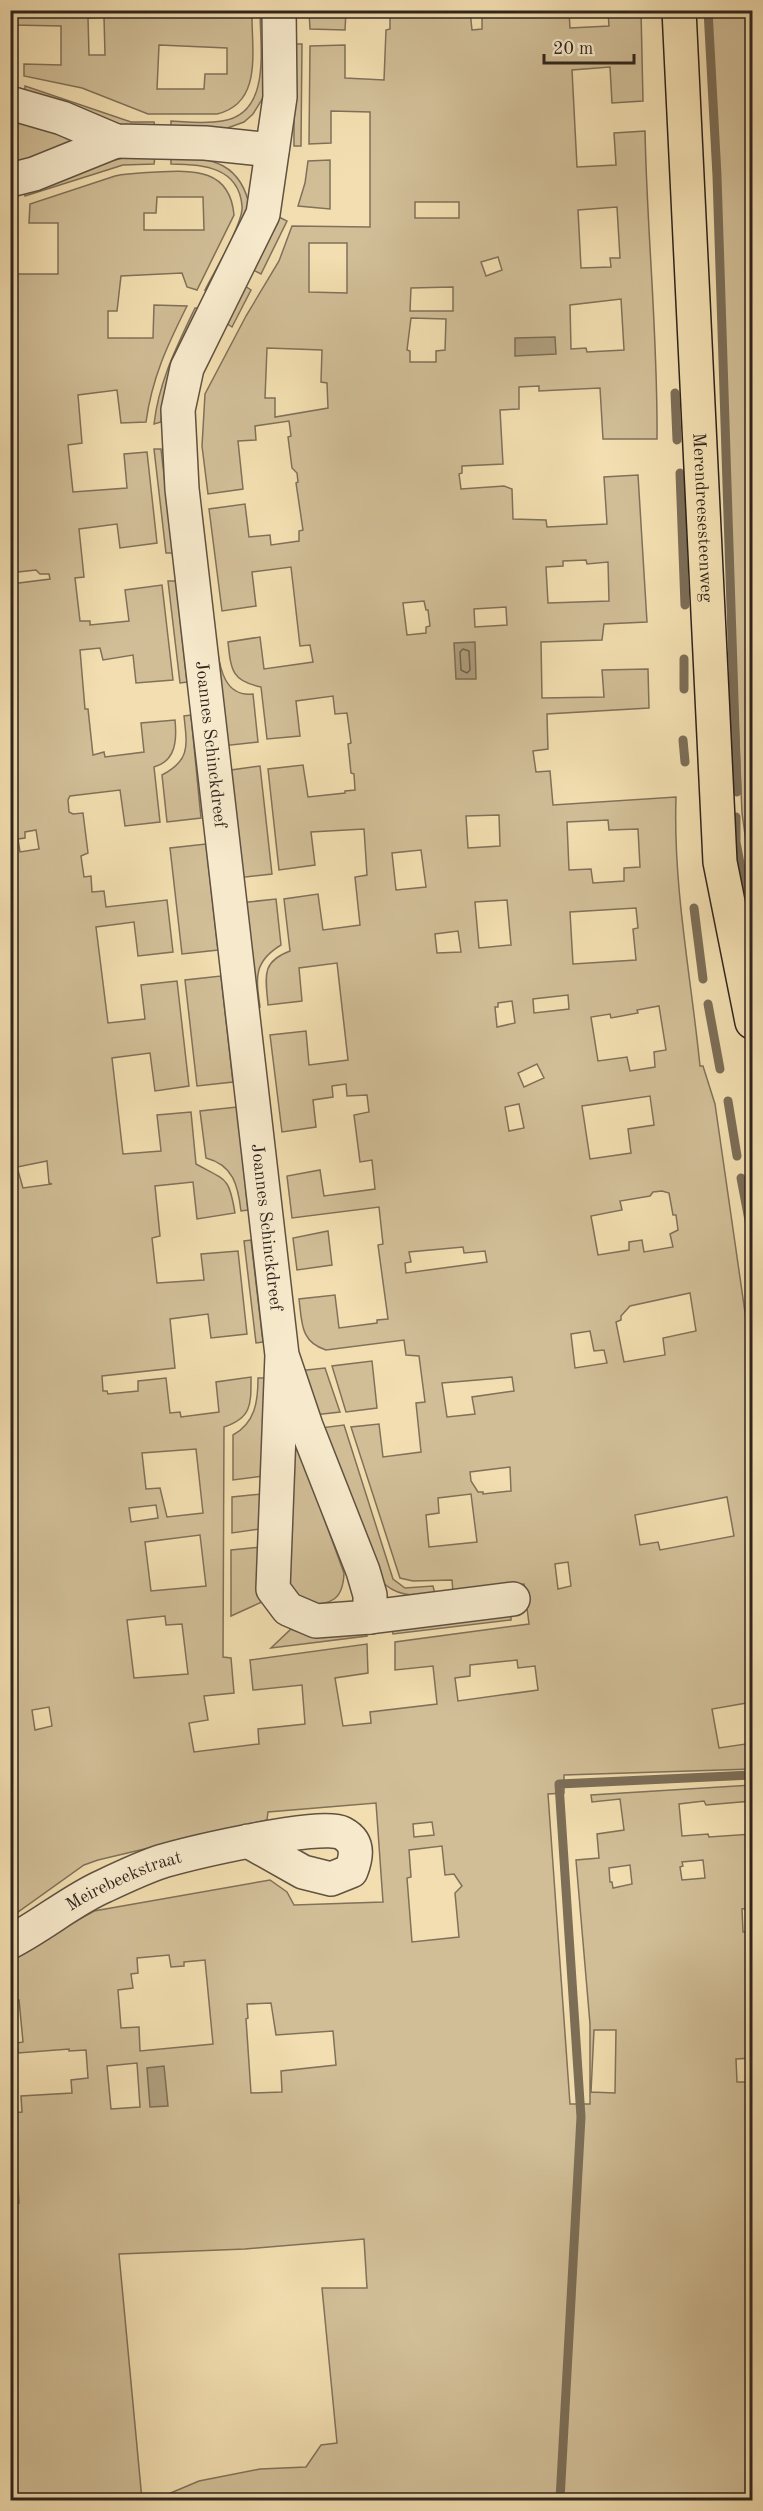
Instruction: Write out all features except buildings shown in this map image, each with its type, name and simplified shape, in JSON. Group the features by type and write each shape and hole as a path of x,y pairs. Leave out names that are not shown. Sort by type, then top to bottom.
{"main road":[{"name":"Merendreesesteenweg","path":"679,10 720,862 753,1022"}],"street":[{"name":"Joannes Schinckdreef","path":"279,10 280,97 263,214 187,368 178,410 182,489 282,1355 273,1589 288,1608 316,1621 369,1617 513,1599"},
{"path":"10,103 62,118 116,141 205,143 272,150"},
{"path":"10,180 34,174 116,141"},
{"name":"Joannes Schinckdreef","path":"282,1355 306,1426 363,1571 370,1595 369,1617"},
{"name":"Meirebeekstraat","path":"10,1942 102,1887 163,1861 248,1841"}],"shaded area":[{"path":"10,11 252,11 252,72 242,98 232,108 217,114 148,114 82,88 24,76 24,64 61,65 61,26 13,25 13,15","holes":["104,17 105,55 89,55 88,18","159,45 227,48 227,74 205,74 204,89 157,89"]},
{"path":"260,11 268,11 266,93 253,114 244,122 222,130 171,129 171,121 203,123 222,121 238,116 249,106 256,93 260,77"},
{"path":"309,11 346,11 345,30 310,29"},
{"path":"386,11 470,11 472,30 482,29 482,11 569,11 570,28 609,26 608,11 641,11 643,101 612,103 610,67 572,70 577,167 616,165 614,133 645,131 656,362 657,439 603,439 600,388 539,391 539,386 519,387 519,409 500,410 503,464 462,466 462,473 459,474 461,489 504,486 512,489 513,519 546,520 547,527 607,524 604,477 638,475 647,622 604,624 602,640 541,642 542,698 604,697 602,670 648,669 649,708 547,714 548,749 533,751 536,772 550,771 553,805 676,797 677,865 700,1066 703,1066 715,1104 752,1361 752,1702 712,1709 719,1748 752,1743 752,1769 564,1775 564,1793 548,1794 570,2104 590,2104 590,2024 576,1860 599,1858 597,1834 624,1830 620,1799 592,1802 591,1795 752,1785 752,1801 706,1805 704,1801 679,1804 682,1836 752,1834 752,1898 749,1898 750,1908 742,1909 743,1932 752,1931 752,1965 746,1966 748,1990 752,1990 752,2058 736,2059 737,2082 752,2082 752,2500 154,2500 199,2481 260,2469 306,2467 321,2445 337,2443 322,2288 367,2288 364,2239 245,2249 119,2254 142,2500 11,2500 10,2204 19,2203 17,2172 11,2173 11,2113 22,2112 21,2096 72,2093 71,2080 88,2078 86,2050 18,2053 17,2043 23,2042 19,2000 11,2001 11,1957 94,1911 270,1880 287,1892 294,1905 383,1902 376,1803 268,1812 267,1820 98,1860 84,1865 11,1917 10,1355 16,1353 14,1336 10,1336 11,584 50,579 49,574 40,574 36,570 18,572 11,578 11,274 58,274 58,223 29,223 30,204 115,176 184,171 208,176 218,181 225,189 231,200 234,215 197,290 187,287 182,273 121,276 117,311 108,311 108,338 153,338 154,305 187,306 161,362 146,422 121,423 117,390 78,395 82,443 68,445 73,492 127,488 124,454 147,452 157,543 120,548 117,524 79,529 84,577 75,578 80,621 90,621 90,625 129,621 125,590 162,585 173,680 136,683 133,655 103,660 100,648 80,650 85,709 88,709 93,755 104,752 105,757 144,752 141,723 175,720 174,749 167,760 154,767 160,822 125,826 120,790 70,796 68,800 69,812 83,813 88,853 81,856 84,877 91,876 92,892 104,891 106,907 167,900 173,952 138,956 134,922 96,927 108,1023 145,1019 141,985 177,981 189,1086 155,1091 150,1053 112,1058 123,1154 161,1151 157,1115 191,1112 196,1164 225,1181 231,1193 235,1213 197,1219 193,1182 155,1186 160,1236 152,1238 157,1283 204,1280 201,1254 238,1251 247,1334 211,1338 208,1314 170,1319 175,1368 102,1376 103,1391 107,1391 108,1394 138,1391 138,1381 166,1378 170,1413 180,1412 181,1417 219,1412 216,1382 251,1377 248,1409 240,1419 224,1427 223,1657 231,1658 234,1693 204,1696 208,1720 189,1723 194,1752 259,1744 258,1729 305,1724 302,1685 253,1690 250,1660 367,1644 368,1673 335,1678 343,1726 371,1723 370,1712 437,1704 433,1666 395,1670 395,1642 529,1624 524,1584 453,1592 452,1580 413,1581 400,1578 351,1427 379,1424 383,1457 421,1452 416,1403 425,1402 419,1356 406,1355 404,1340 326,1350 311,1342 302,1323 299,1299 335,1295 339,1328 377,1323 377,1320 388,1319 378,1245 383,1244 379,1207 292,1218 287,1176 320,1170 324,1196 375,1189 372,1160 360,1162 354,1115 369,1112 367,1095 347,1096 346,1084 332,1086 333,1097 313,1100 316,1127 282,1132 270,1035 306,1031 309,1065 348,1060 337,963 299,968 302,1001 268,1005 266,987 269,966 280,955 290,951 284,899 318,894 323,930 360,925 355,877 367,875 364,829 311,832 315,865 279,870 268,769 303,765 308,797 355,790 354,774 351,773 348,744 351,743 347,713 335,714 333,696 296,701 300,736 267,739 261,687 251,685 239,678 230,660 228,642 260,637 264,669 313,662 310,645 300,646 291,567 252,572 256,606 222,611 209,509 245,504 249,537 270,535 271,545 299,541 299,531 303,530 296,483 298,482 297,473 292,468 288,437 291,436 289,421 255,426 256,440 238,441 243,489 208,494 202,446 205,394 246,316 279,261 292,226 370,227 370,112 331,111 331,143 309,144 310,46 345,45 345,78 384,80 386,30 390,29 390,17 386,17","holes":["157,197 203,197 204,230 144,230 144,213 156,213","415,202 459,202 459,218 415,218","617,207 620,258 610,258 611,267 581,268 578,210","309,243 347,243 347,293 309,292","498,257 502,270 486,276 481,262","453,287 453,311 410,311 411,288","621,299 624,350 587,352 586,348 571,349 570,305","411,318 446,319 445,350 436,351 436,362 410,362 410,351 407,350","267,348 322,350 321,382 327,383 328,408 275,417 275,398 265,398","586,560 587,564 608,562 609,601 548,603 546,567 563,566 563,561","424,601 430,626 426,627 426,633 407,635 403,603","506,607 507,625 475,627 474,609","499,815 500,846 468,848 466,816","608,820 609,830 638,829 640,867 624,868 624,881 593,883 591,869 569,870 567,822","36,830 39,849 20,852 18,839 25,838 25,832","421,850 426,887 396,890 392,853","507,900 511,945 479,948 475,902","636,908 638,928 633,929 636,960 573,964 570,912","458,931 461,952 437,953 435,934","568,995 569,1009 534,1013 533,999","512,1001 515,1023 497,1027 495,1007 498,1007 498,1003","659,1006 666,1050 654,1052 655,1067 630,1071 627,1057 598,1061 591,1017 610,1014 611,1018","537,1064 544,1078 524,1087 518,1073","650,1096 654,1125 628,1129 631,1153 590,1159 582,1106","519,1104 524,1128 509,1131 505,1107","47,1161 49,1183 52,1184 23,1188 17,1167","662,1191 669,1193 678,1230 670,1234 673,1247 644,1252 642,1240 629,1242 629,1250 598,1255 591,1216 622,1210 620,1201 650,1196 653,1192","463,1247 464,1253 485,1251 487,1262 406,1273 405,1263 411,1262 409,1252","690,1293 696,1331 663,1338 665,1355 624,1362 616,1322 621,1320 621,1316 630,1306","590,1331 594,1351 604,1350 607,1363 575,1368 571,1334","512,1377 514,1391 472,1397 475,1414 447,1417 442,1383","196,1449 203,1513 167,1517 160,1488 146,1489 142,1453","510,1467 511,1491 483,1494 483,1492 478,1492 471,1481 470,1472","471,1494 477,1542 429,1547 426,1515 439,1513 438,1498","727,1497 734,1536 660,1550 658,1542 640,1545 635,1515","156,1505 158,1518 131,1522 129,1508","200,1535 206,1586 151,1591 145,1542","568,1562 571,1586 558,1589 555,1564","165,1616 166,1625 182,1624 188,1674 134,1678 127,1620","517,1660 518,1668 535,1666 538,1690 458,1701 455,1678 470,1676 470,1665","49,1707 52,1726 35,1730 32,1710","432,1822 434,1835 414,1837 413,1824","442,1846 445,1875 454,1874 462,1886 455,1893 459,1937 412,1942 407,1878 411,1877 409,1850","703,1860 705,1878 682,1880 680,1867 683,1866 682,1862","630,1865 632,1884 613,1888 609,1868","169,1955 171,1967 184,1966 184,1962 205,1960 213,2044 140,2051 139,2027 121,2028 118,1990 133,1988 131,1974 138,1973 137,1958","271,2003 276,2035 333,2031 336,2065 281,2071 282,2092 251,2093 247,2004","594,2030 616,2030 615,2093 591,2092","137,2063 140,2107 111,2109 107,2066"]},
{"path":"707,11 752,11 752,885 742,813"},
{"path":"294,44 302,44 301,146 294,146"},
{"path":"25,86 131,122 154,122 155,128 133,129 25,93"},
{"path":"11,117 73,139 74,142 11,165"},
{"path":"155,156 154,164 123,165 25,196 24,190 110,161 128,157"},
{"path":"171,156 200,158 223,166 233,173 246,194 250,209 213,289 205,290 238,224 242,206 239,193 234,183 217,170 195,165 171,164"},
{"path":"330,160 330,209 298,206 305,183 308,161"},
{"path":"279,217 287,221 261,274 253,270"},
{"path":"245,286 251,290 232,327 226,323"},
{"path":"195,308 204,308 162,408 161,422 154,424 164,378"},
{"path":"154,449 161,449 173,553 166,553"},
{"path":"168,581 176,581 187,682 180,683"},
{"path":"217,648 222,673 230,686 244,694 253,694 258,742 222,746 211,649"},
{"path":"191,715 201,818 167,822 162,775 178,764 185,751 184,716"},
{"path":"260,766 272,874 237,878 224,771"},
{"path":"206,844 218,950 182,954 170,848"},
{"path":"276,899 281,945 272,951 261,964 258,972 260,1007 251,1008 239,903"},
{"path":"221,976 233,1082 197,1086 185,980"},
{"path":"237,1107 248,1210 241,1211 236,1185 232,1177 222,1166 206,1158 200,1111"},
{"path":"328,1231 332,1265 297,1270 293,1238"},
{"path":"251,1240 263,1342 256,1343 244,1241"},
{"path":"372,1361 377,1408 346,1412 332,1366"},
{"path":"325,1368 340,1412 314,1415 298,1371"},
{"path":"258,1378 265,1378 263,1476 233,1480 233,1435 251,1418 256,1403"},
{"path":"344,1425 393,1579 405,1588 433,1586 435,1594 405,1594 385,1585 379,1579 320,1428"},
{"path":"294,1446 300,1452 344,1573 338,1595 329,1602 307,1605 289,1586"},
{"path":"262,1494 260,1529 232,1533 232,1497"},
{"path":"261,1547 264,1601 231,1616 231,1550"},
{"path":"511,1613 511,1620 393,1634 392,1627"},
{"path":"291,1629 318,1635 365,1630 367,1636 271,1648"}],"water":[{"path":"555,337 556,354 515,356 515,338"},
{"path":"475,642 476,679 456,679 454,643"},
{"path":"164,2066 168,2106 150,2107 147,2068"}],"waterway":[{"path":"708,10 717,176 737,792"},
{"path":"675,393 677,440"},
{"path":"680,473 685,605"},
{"path":"684,659 684,689"},
{"path":"683,740 685,762"},
{"path":"736,817 736,842 752,928"},
{"path":"694,908 703,979"},
{"path":"708,1004 720,1069"},
{"path":"728,1101 737,1156"},
{"path":"741,1178 752,1236"},
{"path":"560,2500 581,2117 559,1784 752,1775"}]}
